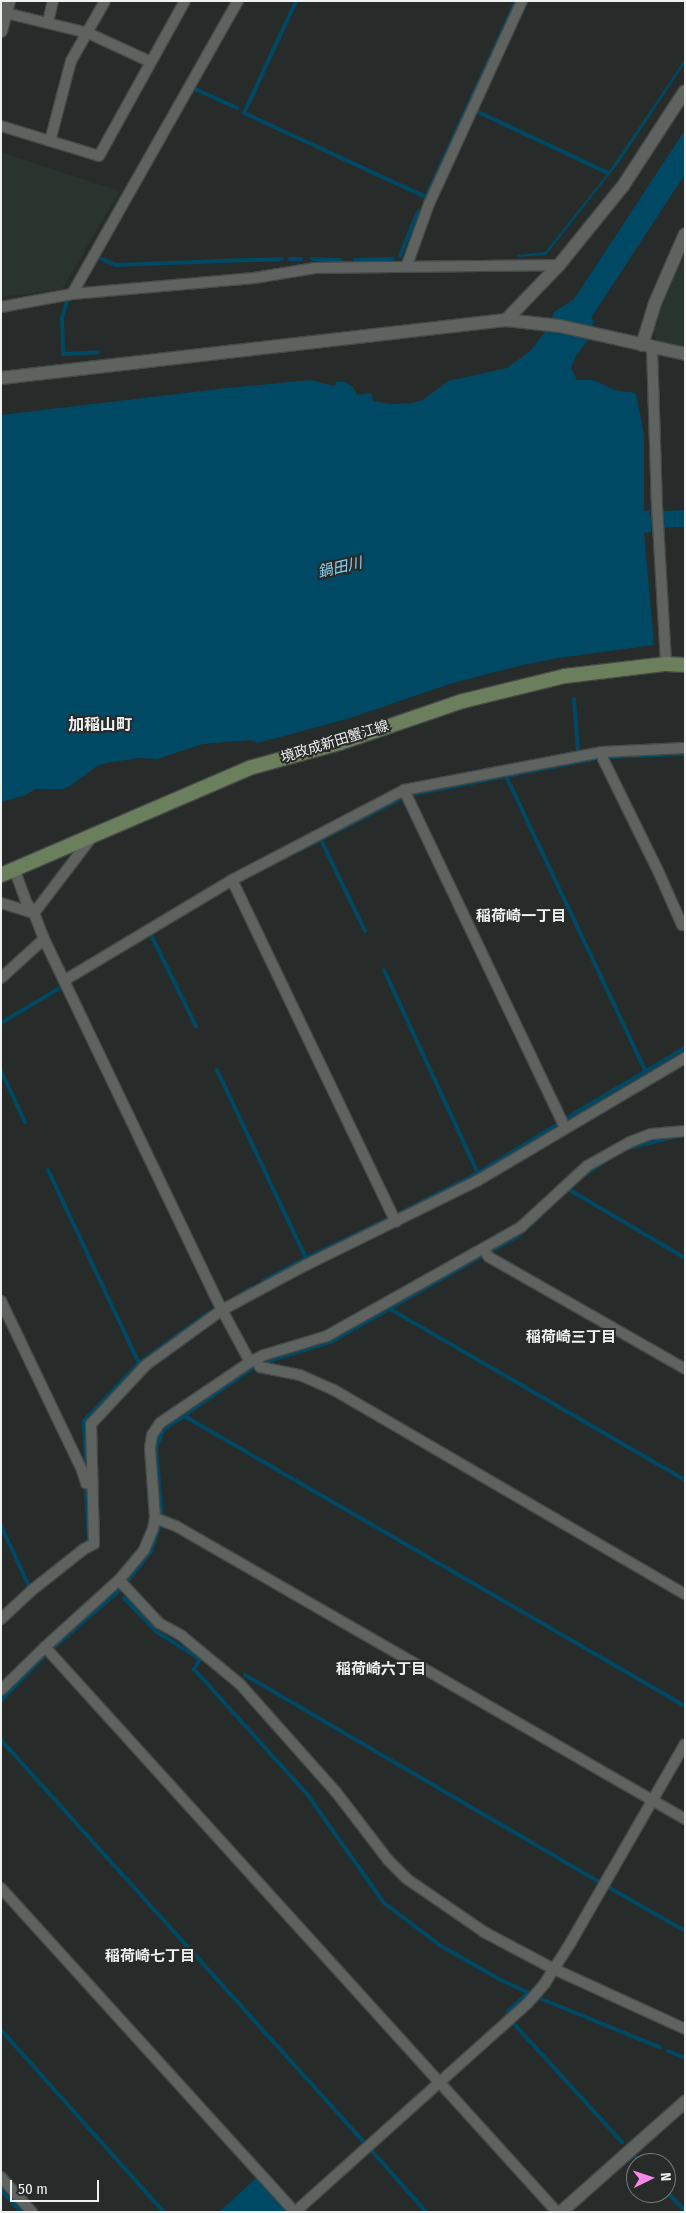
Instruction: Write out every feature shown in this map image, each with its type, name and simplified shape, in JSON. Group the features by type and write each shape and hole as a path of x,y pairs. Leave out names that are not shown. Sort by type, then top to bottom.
{"main road":[{"name":"境政成新田蟹江線","path":"1,875 15,871 249,768 340,743 463,701 565,676 666,664 685,665"}],"street":[{"path":"48,22 53,1"},
{"path":"50,141 71,61 105,1"},
{"path":"1,126 99,156 185,1"},
{"path":"72,294 238,1"},
{"path":"407,265 429,204 522,1"},
{"path":"1,31 8,7 88,34 151,62"},
{"path":"506,320 559,265 623,186 685,91"},
{"path":"666,664 647,347 655,303 685,234"},
{"path":"1,307 72,294 254,278 314,268 407,265 559,265"},
{"path":"1,378 506,320 536,322 685,354"},
{"path":"65,980 232,880 404,790 602,752 685,748"},
{"path":"602,752 603,759 659,873 682,926 685,924"},
{"path":"404,790 565,1128"},
{"path":"34,913 92,837"},
{"path":"15,871 26,902 34,913 44,939 222,1310 256,1363 300,1375 334,1390 685,1594"},
{"path":"232,880 396,1222"},
{"path":"1,903 34,913"},
{"path":"1,978 44,939"},
{"path":"1,1619 31,1591 84,1549 94,1544 91,1424 146,1365 222,1310 306,1265 477,1181 685,1058"},
{"path":"1,1690 48,1649 119,1580 144,1550 159,1519 150,1448 155,1430 160,1424 256,1363 264,1355 328,1336 521,1227 569,1181 595,1162 630,1142 651,1134 685,1131"},
{"path":"483,1249 489,1257 685,1369"},
{"path":"1,1301 82,1470 86,1483 92,1483"},
{"path":"159,1519 685,1819"},
{"path":"119,1580 159,1623 182,1636 240,1684 336,1792 388,1860 407,1879 484,1932 554,1969 685,2029"},
{"path":"48,1649 440,2081 556,2212"},
{"path":"1,1888 295,2212 527,2004 554,1969 685,1744"},
{"path":"561,2212 685,2102"},
{"path":"1,2177 32,2212"}],"shaded area":[{"path":"1,152 120,191 62,289 1,297"},
{"path":"685,254 685,348 662,344 656,339 654,331 659,312"}],"water":[{"path":"685,59 685,63 620,161 546,255 518,257 518,255 545,252 608,173"},
{"name":"鍋田川","path":"685,130 685,174 591,318 594,321 588,340 576,356 571,368 577,380 594,380 614,390 636,393 644,435 644,511 650,510 650,517 667,516 662,516 662,511 685,510 685,527 651,528 651,532 644,533 654,645 558,658 518,666 450,684 347,719 258,743 250,740 203,744 157,759 138,758 106,763 97,766 63,789 35,789 26,795 1,802 1,415 310,380 335,386 336,382 345,382 353,387 357,395 371,393 373,401 390,404 412,403 423,400 448,381 507,368 530,351 546,331 554,312 574,299"},
{"path":"184,1415 186,1417 165,1431 158,1448 164,1519 153,1552 123,1590 48,1655 1,1703 1,1695 148,1550 156,1438 161,1429"},
{"path":"257,2177 287,2210 284,2212 219,2212"},
{"path":"1,2184 27,2212 18,2212 1,2193"}],"waterway":[{"path":"296,1 244,113 426,197 516,1"},
{"path":"195,89 237,108"},
{"path":"478,112 608,173"},
{"path":"400,256 418,212"},
{"path":"99,258 116,265 282,259"},
{"path":"290,259 301,259"},
{"path":"312,259 340,260"},
{"path":"355,260 393,259"},
{"path":"67,301 62,318 63,354 98,352"},
{"path":"574,699 578,752"},
{"path":"610,757 685,754"},
{"path":"410,795 594,759"},
{"path":"506,776 645,1070"},
{"path":"298,851 400,799"},
{"path":"321,840 365,931"},
{"path":"150,933 196,1026"},
{"path":"384,970 478,1173"},
{"path":"1,1023 63,986"},
{"path":"567,1118 685,1048"},
{"path":"217,1070 306,1258"},
{"path":"1,1071 25,1122"},
{"path":"398,1214 478,1173 558,1124"},
{"path":"629,1148 678,1136"},
{"path":"586,1174 601,1164"},
{"path":"48,1170 139,1363"},
{"path":"568,1189 685,1258"},
{"path":"491,1251 518,1236 540,1216"},
{"path":"263,1281 306,1258 386,1220"},
{"path":"182,1417 251,1369 265,1362 331,1342 480,1257"},
{"path":"228,1302 251,1288"},
{"path":"390,1309 685,1480"},
{"path":"86,1464 84,1421 139,1363 210,1312"},
{"path":"183,1417 685,1706"},
{"path":"81,1546 88,1541 89,1537 86,1491"},
{"path":"1,1526 29,1586"},
{"path":"14,1601 56,1565"},
{"path":"124,1598 157,1632 200,1659 194,1669 307,1794 384,1903 441,1946 499,1979 531,1994"},
{"path":"245,1675 598,1881"},
{"path":"1,1740 363,2141"},
{"path":"608,1887 685,1931"},
{"path":"507,2015 508,2011 529,1992"},
{"path":"539,1998 659,2047"},
{"path":"515,2025 622,2142"},
{"path":"1,2030 164,2212"},
{"path":"668,2051 685,2058"},
{"path":"372,2151 426,2212"},
{"path":"676,2202 685,2211"}],"district":[{"name":"加稲山町","path":"100,725"},
{"name":"稲荷崎一丁目","path":"521,917"},
{"name":"稲荷崎三丁目","path":"571,1338"},
{"name":"稲荷崎六丁目","path":"381,1670"},
{"name":"稲荷崎七丁目","path":"150,1957"}]}
